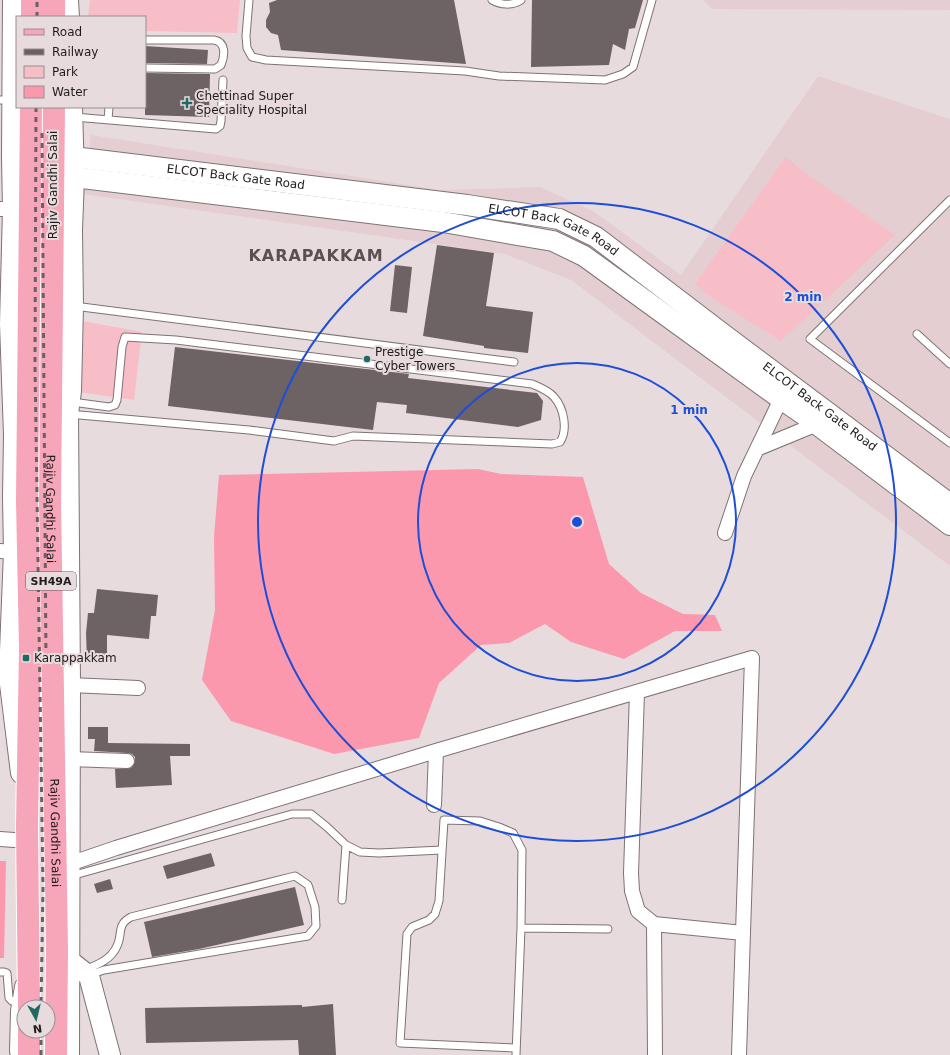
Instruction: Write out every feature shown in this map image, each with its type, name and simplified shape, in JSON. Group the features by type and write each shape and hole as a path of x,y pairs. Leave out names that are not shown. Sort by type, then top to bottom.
{"main road":[{"path":"32,0 32,16"},
{"path":"54,0 54,16"},
{"name":"Rajiv Gandhi Salai","path":"14,102 14,497 30,648 27,834 28,969 26,999"},
{"name":"Rajiv Gandhi Salai","path":"54,108 62,304 60,525 74,965 56,1055"},
{"path":"28,1055 29,1039"}],"street":[{"path":"0,839 27,834 4,675 7,552 14,497 7,435 5,325 14,209 6,157 14,102 9,56 13,0"},
{"path":"68,0 69,16"},
{"path":"69,1055 74,965 69,870 70,685 60,525 71,391 62,304 72,230 74,177 72,112"},
{"name":"ELCOT Back Gate Road","path":"73,157 467,205 559,219 596,237 950,504"},
{"name":"ELCOT Back Gate Road","path":"74,177 443,222 553,241 584,256 817,424 950,525"},
{"path":"673,321 687,307"},
{"path":"725,533 744,476 759,448 781,399"},
{"path":"759,448 817,424"},
{"path":"69,870 116,848 436,751 752,658 740,1055"},
{"path":"70,685 138,688"},
{"path":"637,692 631,873 632,891 638,911 654,924 743,933"},
{"path":"434,805 436,751"},
{"path":"69,759 128,761"},
{"path":"654,924 654,1055"},
{"path":"74,965 110,1055"},
{"path":"20,1039 20,1055"}],"lane":[{"path":"249,0 246,36 247,48 252,57 266,60 465,71 499,76 605,80 623,74 633,66 652,0"},
{"path":"492,0 497,3 507,5 521,0"},
{"path":"146,40 214,40 222,43 224,51 221,64 215,69 146,68"},
{"path":"72,112 108,120 216,129 220,126 221,121 223,80"},
{"path":"108,120 109,108"},
{"path":"950,200 810,339 950,443"},
{"path":"62,304 514,362"},
{"path":"917,334 950,364"},
{"path":"125,337 176,340 532,384 546,390 554,397 560,407 563,418 564,436 560,442 552,444 352,436 334,441 69,408 115,406 117,400 122,347 125,337"},
{"path":"69,870 292,814 311,814 346,845 360,852 379,853 442,850"},
{"path":"444,820 480,822 514,832 522,850 521,928 516,1051 400,1043 407,934 412,927 429,920 435,914 439,901 444,820"},
{"path":"342,900 346,845"},
{"path":"295,876 308,885 315,907 316,926 308,936 98,972 74,965 102,963 110,956 117,946 120,930 124,920 295,876"},
{"path":"521,928 608,929"},
{"path":"0,972 7,973 9,998 16,1002"}],"shaded area":[{"path":"703,0 950,0 950,10 712,9"},
{"path":"818,76 950,119 950,566 571,280 505,254 83,194 91,135 439,190 540,187 593,211 681,275"}],"green space":[{"path":"90,0 240,0 237,33 146,31 146,16 88,16"},
{"path":"786,157 804,172 895,235 781,341 712,298 695,284"},
{"path":"72,319 142,332 134,400 71,391"}],"water":[{"path":"478,469 501,474 583,477 609,564 641,593 683,614 715,615 722,631 675,631 624,659 571,642 545,624 509,643 481,645 439,683 419,738 334,754 231,721 202,680 215,610 214,537 219,475"},
{"path":"0,861 6,861 4,958 0,958"}],"building":[{"path":"277,0 454,0 466,64 281,50 278,35 271,33 266,27 266,20 270,12 269,3"},
{"path":"532,0 643,0 635,28 629,29 625,50 613,44 609,65 531,67"},
{"path":"146,46 208,50 207,64 146,63"},
{"path":"146,73 210,74 209,117 145,115"},
{"path":"437,245 494,253 486,306 533,312 528,353 484,348 484,346 423,336"},
{"path":"395,265 412,267 407,313 390,311"},
{"path":"175,347 409,374 408,378 537,393 543,401 541,420 518,427 406,413 407,405 377,402 373,430 168,406"},
{"path":"97,589 158,595 156,616 151,616 149,639 107,635 107,660 87,660 86,633 88,613 94,613"},
{"path":"88,727 108,727 108,743 190,744 190,756 170,756 172,785 116,788 115,769 131,768 135,762 135,757 132,754 127,753 94,751 95,739 88,739"},
{"path":"211,853 215,866 167,879 163,866"},
{"path":"110,879 113,889 97,893 94,884"},
{"path":"295,887 304,925 199,949 152,957 144,922"},
{"path":"333,1004 336,1055 299,1055 298,1040 146,1043 145,1008 302,1005 302,1007"}],"railway":[{"path":"37,0 37,16"},
{"path":"36,108 35,365 43,888 41,999"},
{"path":"42,133 46,659"},
{"path":"41,1039 41,1055"}],"place":[{"name":"Chettinad Super Speciality Hospital","path":"187,103"},
{"name":"Prestige Cyber Towers","path":"367,359"},
{"name":"Karappakkam","path":"26,658"}],"district":[{"name":"KARAPAKKAM","path":"316,255"}]}
